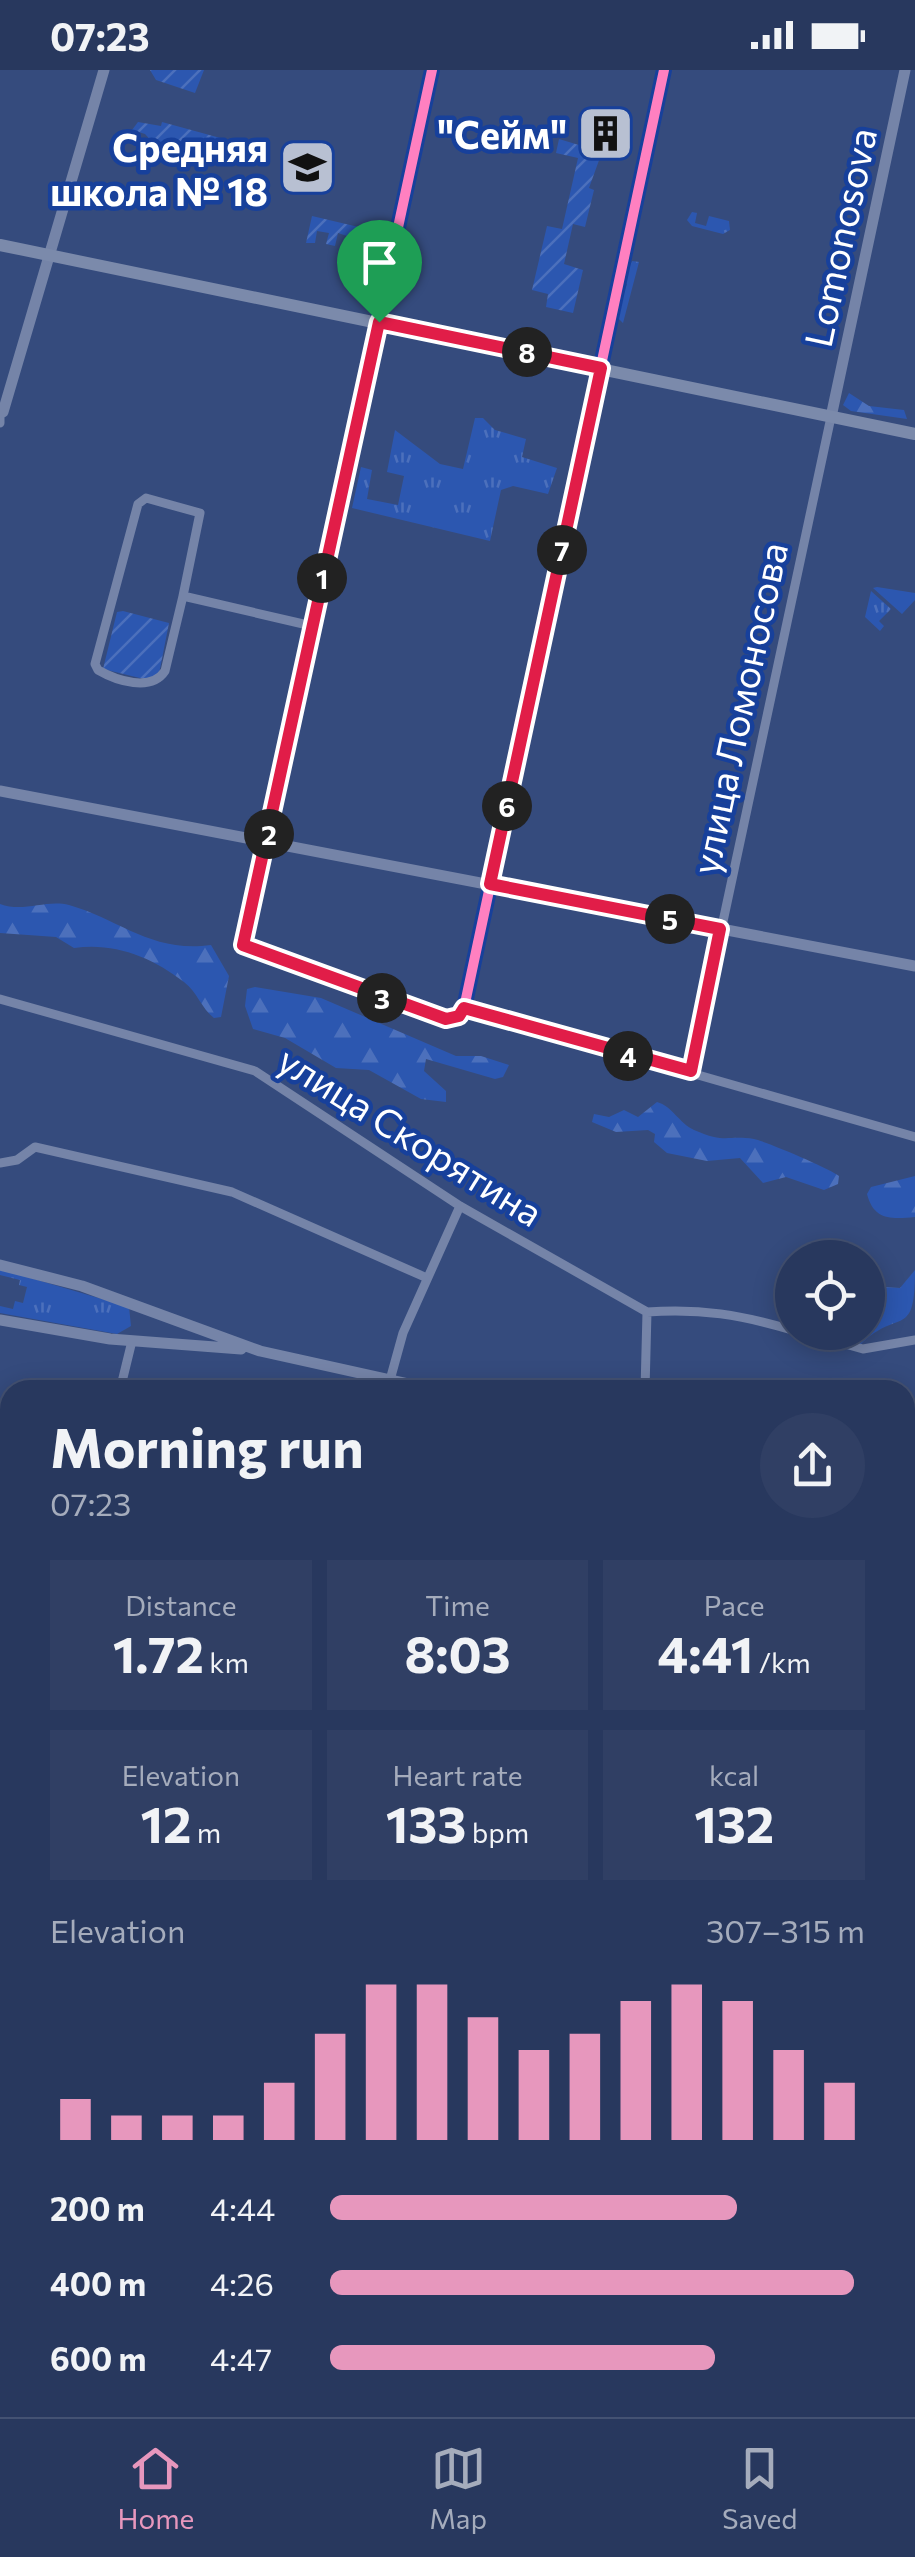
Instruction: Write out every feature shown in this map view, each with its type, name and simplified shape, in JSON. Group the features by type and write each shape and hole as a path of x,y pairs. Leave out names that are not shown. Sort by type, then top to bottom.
{"main road":[{"path":"0,245 915,434"}],"street":[{"path":"1,415 104,70"},
{"path":"432,70 243,945 446,1019 459,1016 464,1008 664,70"},
{"name":"Lomonosova","path":"831,417 905,70"},
{"name":"улица Ломоносова","path":"691,1071 831,417"},
{"path":"141,500 170,502 200,513 183,596 165,670 158,680 147,684 98,670 96,664 141,500"},
{"path":"183,596 312,626"},
{"path":"0,791 915,966"},
{"name":"улица Скорятина","path":"0,999 255,1071 460,1206 647,1312"},
{"path":"464,1008 915,1137"},
{"path":"0,1162 17,1160 36,1147 221,1188 427,1278"},
{"path":"0,1265 82,1286 260,1351 390,1380 403,1333 460,1206"},
{"path":"645,1380 647,1312 737,1313 775,1325"},
{"path":"0,1320 132,1341 260,1351"},
{"path":"885,1345 915,1340"},
{"path":"122,1380 132,1341"}],"green space":[{"path":"150,70 204,70 195,93 156,80"},
{"path":"138,122 161,126 162,122 224,139 212,164 157,147 145,134 132,130"},
{"path":"559,139 602,152 589,188 594,190 585,227 573,224 564,264 583,270 573,313 546,307 548,294 532,290 547,226 562,229 578,158 556,153"},
{"path":"692,212 697,213 695,223 706,226 709,216 729,221 730,230 723,234 692,226 687,220"},
{"path":"312,216 384,233 383,238 374,238 369,248 346,244 347,236 338,233 335,246 326,244 329,233 317,231 315,243 306,243"},
{"path":"632,261 639,262 623,323 616,316"},
{"path":"849,393 869,406 904,410 907,419 851,411 843,405"},
{"path":"475,418 483,418 495,430 526,439 522,457 557,468 548,494 513,486 501,490 490,541 352,508 361,467 372,470 367,499 398,505 404,476 387,472 395,430 440,464 463,469"},
{"path":"873,588 915,593 915,600 902,614"},
{"path":"871,591 891,609 879,621 884,626 880,631 865,617"},
{"path":"117,612 169,623 159,674 148,680 103,669"},
{"path":"0,904 69,905 153,940 211,945 229,976 221,1017 214,1018 189,986 172,973 132,953 104,947 74,948 56,937 0,933"},
{"path":"247,989 321,998 456,1056 481,1056 509,1065 503,1077 495,1079 426,1059 424,1071 446,1091 446,1102 421,1099 369,1070 336,1068 285,1038 253,1029 245,1006"},
{"path":"657,1102 694,1130 713,1137 754,1139 771,1145 834,1172 839,1176 838,1184 824,1190 786,1177 763,1183 740,1158 707,1161 667,1153 654,1142 655,1134 648,1130 616,1132 592,1122 594,1114 609,1117 624,1110 638,1117"},
{"path":"915,1176 915,1217 892,1218 874,1209 867,1194 871,1187"},
{"path":"0,1269 129,1307 131,1326 117,1334 0,1313 0,1306 13,1309 15,1301 23,1303 27,1287 19,1285 20,1280 0,1275"},
{"path":"915,1270 908,1315 885,1327 885,1287 900,1288"}],"cycle path":[{"path":"432,70 243,945 450,1019 464,1008 664,70"}],"place":[{"name":"\"Сейм\"","path":"606,133"},
{"name":"Средняя школа № 18","path":"307,168"}],"route":[{"path":"379,322 601,368 490,884 720,929 691,1071 607,1051 464,1008 459,1016 446,1019 243,945 379,322"}]}
